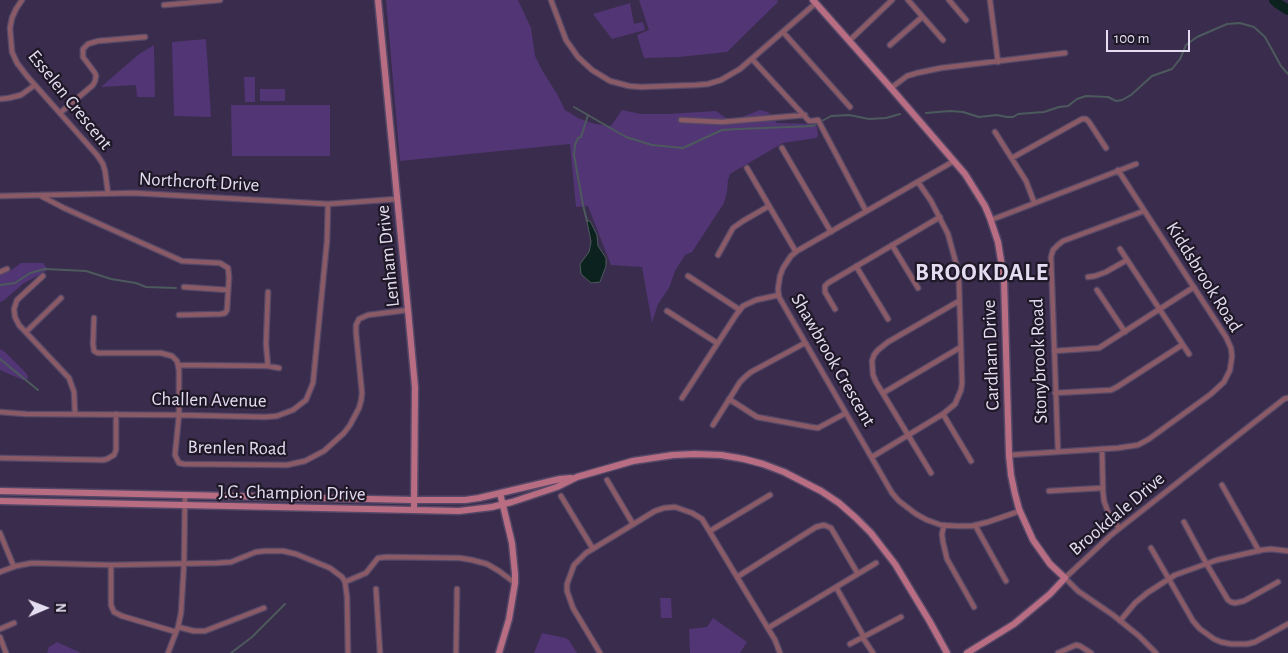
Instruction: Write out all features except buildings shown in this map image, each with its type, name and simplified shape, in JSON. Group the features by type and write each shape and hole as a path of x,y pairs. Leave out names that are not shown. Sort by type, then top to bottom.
{"main road":[{"name":"Lenham Drive","path":"378,0 415,387 414,510"},
{"name":"Cardham Drive","path":"814,2 954,161 972,184 985,206 1001,254 1004,279 1009,455 1013,484 1020,511 1033,540 1050,564 1065,578"},
{"name":"J.G. Champion Drive","path":"0,502 459,511 502,504 557,486 577,477 633,461 673,454 721,455 763,464 803,481 839,503 871,533 895,564 947,653"},
{"name":"J.G. Champion Drive","path":"0,491 465,500 577,477"},
{"path":"500,493 515,562 515,583 509,619 500,653"},
{"name":"Brookdale Drive","path":"967,653 1014,624 1050,594 1065,578"}],"street":[{"name":"Esselen Crescent","path":"22,0 16,8 11,26 12,52 17,63 103,164 108,192"},
{"path":"164,5 220,0"},
{"path":"551,0 566,40 578,58 592,70 610,81 641,87 708,84 721,80 752,59 814,2"},
{"path":"908,0 943,40"},
{"path":"949,0 966,20"},
{"path":"990,0 998,62"},
{"path":"849,41 890,1"},
{"path":"890,45 922,17"},
{"path":"783,32 850,107"},
{"path":"60,113 96,81 95,72 82,57 83,49 88,44 98,41 145,37"},
{"path":"891,88 906,76 917,72 1065,53"},
{"path":"752,59 809,121 818,120 866,211"},
{"path":"0,99 21,95 35,85"},
{"path":"681,120 722,122 805,116"},
{"path":"1012,158 1082,119 1086,119 1089,122 1106,148"},
{"path":"995,132 1026,181 1034,202"},
{"path":"782,148 831,232"},
{"name":"Shawbrook Crescent","path":"954,161 796,252 783,268 778,289 779,295 892,493 899,501 927,520 944,525 975,525 1020,511"},
{"path":"991,220 1136,164"},
{"path":"747,168 796,252"},
{"name":"Kiddsbrook Road","path":"1009,455 1138,445 1211,394 1224,382 1230,370 1232,356 1226,337 1118,170"},
{"path":"872,457 943,414 955,404 961,390 958,275 953,250 940,217 918,182"},
{"name":"Northcroft Drive","path":"0,196 108,192 328,204 397,199"},
{"path":"40,195 64,208 182,261 220,263 225,265 229,271 227,310 224,313 179,315"},
{"name":"Challen Avenue","path":"0,412 26,414 277,416 294,410 306,400 313,383 326,246 328,204"},
{"path":"718,255 734,228 769,206"},
{"name":"Stonybrook Road","path":"1058,452 1051,257 1053,250 1058,244 1071,238 1144,211"},
{"path":"835,309 825,292 825,286 828,283 940,217"},
{"path":"892,245 918,288"},
{"path":"1120,249 1189,354"},
{"path":"1088,277 1106,272 1127,260"},
{"path":"856,266 888,319"},
{"path":"0,272 7,269"},
{"path":"43,276 17,300 14,310 15,317 19,325 70,378 74,392 74,414"},
{"path":"688,276 740,310"},
{"path":"184,286 228,290"},
{"path":"1054,351 1100,348 1194,287"},
{"path":"1097,290 1125,332"},
{"path":"268,292 266,344 268,366"},
{"path":"682,398 743,306 749,302 779,295"},
{"path":"26,332 61,298"},
{"path":"930,473 876,382 872,367 874,355 888,342 959,301"},
{"name":"Brenlen Road","path":"179,365 179,415 174,455 176,460 182,464 287,465 305,461 318,455 344,433 359,408 361,401 356,333 357,322 363,316 408,310"},
{"path":"668,311 717,343"},
{"path":"94,318 93,344 94,351 98,354 161,353 175,358 179,365 268,366 278,368"},
{"path":"713,425 740,382 751,372 805,343"},
{"path":"1055,393 1111,390 1182,345"},
{"path":"883,393 961,347"},
{"name":"Brookdale Drive","path":"1065,578 1119,528 1287,398"},
{"path":"729,400 757,417 818,428 846,413"},
{"path":"0,458 107,459 114,455 116,450 116,414"},
{"path":"943,414 971,461"},
{"path":"1102,449 1104,501 1108,512 1119,528"},
{"path":"607,480 633,524"},
{"path":"1222,485 1259,551"},
{"path":"1049,491 1102,488"},
{"path":"168,653 177,630 182,608 185,495"},
{"path":"710,531 770,495"},
{"path":"561,496 593,548"},
{"path":"600,653 573,608 567,591 567,584 574,565 593,548 655,511 675,507 702,519 775,640 780,653"},
{"path":"1184,522 1228,600 1234,603 1244,602 1278,582"},
{"path":"737,577 816,527 824,524 831,528 858,574"},
{"path":"944,525 942,534 947,559 974,607"},
{"path":"975,525 1006,582"},
{"path":"0,533 14,566"},
{"path":"1151,548 1193,621 1206,635 1231,644 1255,642 1288,624"},
{"path":"1120,621 1142,598 1174,575 1217,560 1259,551 1271,549 1288,552"},
{"path":"0,572 14,566 32,563 184,564 224,562 265,551 283,551 296,554 330,568 342,576 345,582 347,597 348,653"},
{"path":"345,582 366,573 378,558 387,557 472,560 487,564 515,583"},
{"path":"768,628 876,563"},
{"path":"111,565 111,605 116,614 177,630 205,631 264,608"},
{"path":"1065,578 1139,636 1156,653"},
{"path":"836,588 873,653"},
{"path":"376,589 380,653"},
{"path":"456,653 457,589"},
{"path":"850,644 901,617"},
{"path":"0,629 14,623"},
{"path":"0,637 6,653"},
{"path":"1058,653 1076,645 1091,653"},
{"path":"1147,653 1151,648"}],"shaded area":[{"path":"386,0 518,0 531,28 535,56 565,110 578,118 595,124 611,126 622,110 641,114 716,111 726,118 737,119 760,110 768,112 777,123 813,124 817,127 818,136 816,138 783,143 730,174 724,203 692,252 685,255 675,271 669,288 658,304 652,323 642,267 611,265 588,206 576,207 570,144 400,161"},
{"path":"639,0 777,0 778,2 727,52 679,57 644,58 637,35 649,30"},
{"path":"630,3 634,24 643,22 645,30 612,39 593,14"},
{"path":"206,39 211,117 174,116 172,42"},
{"path":"154,45 155,97 137,97 136,85 101,87 139,54"},
{"path":"244,77 255,77 255,102 245,102"},
{"path":"260,89 285,89 285,101 260,101"},
{"path":"231,105 330,105 330,156 232,156"},
{"path":"587,221 590,221 597,235 598,246 606,258 606,266 600,282 591,283 581,274 580,264 589,252 591,242"},
{"path":"21,263 43,263 47,268 45,272 24,283 0,302 0,275"},
{"path":"0,349 26,373 27,380 0,370"},
{"path":"660,598 671,598 672,618 661,618"},
{"path":"713,618 747,642 740,653 690,653 689,629 707,627"},
{"path":"542,633 569,640 577,653 534,653"},
{"path":"57,642 81,653 47,653 49,647"}],"waterway":[{"path":"1274,0 1288,10"},
{"path":"926,113 950,111 963,112 979,117 997,115 1013,117 1018,114 1044,112 1068,106 1077,99 1086,96 1108,97 1116,101 1122,100 1131,95 1152,76 1172,69 1180,59 1186,45 1197,37 1227,24 1240,23 1254,27 1265,37 1281,66 1288,74"},
{"path":"574,107 626,137 652,145 683,148 722,130 813,126 831,116 849,115 869,119 886,118 900,114"},
{"path":"587,221 574,155 575,145 578,138 581,137 588,115"},
{"path":"0,285 15,283 30,273 45,269 86,271 146,287 176,288"},
{"path":"0,359 38,390"},
{"path":"231,653 252,637 285,604"}],"district":[{"name":"BROOKDALE","path":"982,273"}]}
